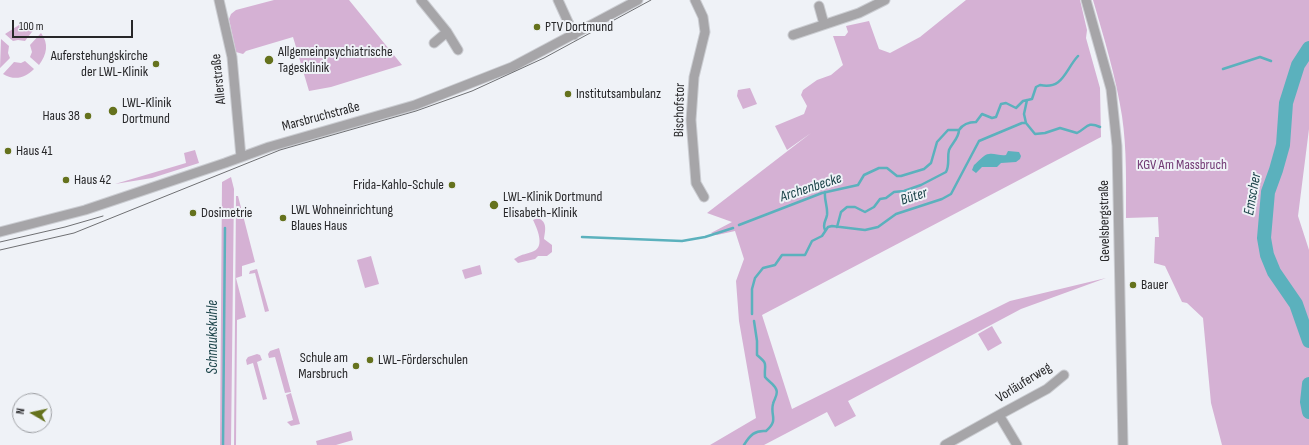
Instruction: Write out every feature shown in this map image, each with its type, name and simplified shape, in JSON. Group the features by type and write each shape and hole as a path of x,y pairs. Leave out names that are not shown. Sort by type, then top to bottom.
{"street":[{"name":"Allerstraße","path":"219,0 232,57 241,157"},
{"path":"421,0 448,32 458,50"},
{"path":"558,0 574,35"},
{"name":"Marsbruchstraße","path":"0,232 85,210 269,146 415,106 512,67 638,0"},
{"name":"Bischofstor","path":"695,0 703,17 705,32 694,77 691,120 696,183 704,197"},
{"path":"793,35 859,13 885,0"},
{"name":"Gevelsbergstraße","path":"1086,0 1111,90 1117,146 1123,445"},
{"path":"818,6 824,24"},
{"path":"434,43 448,32"},
{"name":"Vorläuferweg","path":"945,445 1047,389 1064,375"},
{"name":"Vorläuferweg","path":"999,415 1018,445"}],"green space":[{"path":"274,0 349,0 402,65 331,87 309,91 293,37 246,51 243,54 236,52 229,19 231,14 236,10"},
{"path":"966,0 1080,0 1087,30 1086,38 1100,88 1101,137 762,315 792,409 1010,301 1106,278 1021,309 848,401 856,416 835,427 827,412 764,445 710,445 756,418 739,321 736,281 744,259 735,231 717,235 711,233 732,222 707,213 811,133 787,150 775,126 804,114 807,106 801,95 803,90 817,80 831,75 843,65 833,36 845,36 848,32 846,26 869,21 879,49 890,53 920,37"},
{"name":"KGV Am Massbruch","path":"1093,0 1309,0 1309,129 1298,216 1309,250 1309,445 1222,445 1211,403 1203,318 1187,303 1182,302 1165,266 1154,263 1155,237 1159,237 1158,217 1126,218 1124,129 1113,72"},
{"path":"19,25 27,25 35,28 25,41 13,41 5,34"},
{"path":"41,33 44,37 46,49 44,57 39,65 30,57 32,52 30,45"},
{"path":"1,39 9,46 8,53 10,58 0,68"},
{"path":"25,61 34,69 27,75 16,78 3,74 14,62 21,63"},
{"path":"750,88 757,104 743,109 737,96 738,90"},
{"path":"195,150 199,163 152,178 115,184 186,163 184,153"},
{"path":"231,177 234,189 231,445 220,445 222,182"},
{"path":"236,196 238,196 255,262 242,266 242,276 236,278 246,317 237,320 236,445 234,445"},
{"path":"538,218 545,224 544,239 552,245 552,252 547,256 538,256 535,259 518,263 514,259 534,251 539,245 540,241 533,220"},
{"path":"371,256 379,284 365,288 357,260"},
{"path":"480,265 482,274 465,279 462,270"},
{"path":"257,269 269,311 265,312 255,273 249,274 250,271"},
{"path":"992,326 1002,343 988,351 978,334"},
{"path":"279,348 291,392 285,393 275,357 269,358 268,354 270,351"},
{"path":"257,354 260,355 262,360 257,362 267,399 263,400 253,363 247,365 246,360 248,357"},
{"path":"291,393 300,424 291,426 287,422 293,420 286,395"},
{"path":"351,431 353,440 336,445 317,445 316,441"}],"water":[{"path":"1008,151 1019,152 1021,156 1020,159 1016,162 1001,163 997,167 982,167 976,173 972,170 974,165 985,155 1006,155"}],"waterway":[{"name":"Emscher","path":"1309,48 1298,65 1286,103 1283,145 1268,192 1264,238 1267,255 1274,272 1296,304 1309,341"},
{"name":"Archenbecke","path":"739,225 822,193 858,185 864,175 879,168 887,168 897,176 924,169 931,163 937,142 948,130 959,130 966,124 976,122 982,114 992,118 996,117 1001,104 1006,103 1016,108 1023,101 1032,99 1036,87 1040,85 1054,85 1059,82 1078,56"},
{"name":"Büter","path":"1223,69 1260,57 1271,61"},
{"name":"Büter","path":"1292,68 1296,71"},
{"path":"1026,123 1024,114 1027,100"},
{"name":"Büter","path":"752,314 752,289 755,278 763,268 775,265 782,255 805,255 812,241 822,236 828,227 832,226 865,230 878,227 896,214 942,199 951,194 979,141 1022,123 1026,123 1035,134 1045,133 1060,128 1077,133 1090,125 1100,127"},
{"path":"837,227 841,212 847,207 855,207 865,212 874,207 880,199 886,198 894,192 904,191 921,185 946,172 949,150 957,138 959,130"},
{"path":"825,192 827,217 824,224 825,230"},
{"name":"Schnaukskuhle","path":"223,445 225,228"},
{"name":"Archenbecke","path":"582,237 682,241 705,237 733,228"},
{"name":"Büter","path":"744,445 748,438 753,434 759,431 766,431 772,424 772,408 777,393 774,386 765,377 765,363 757,355 757,341 754,321"},
{"name":"Emscher","path":"1309,384 1307,402 1309,412"}],"tram line":[{"path":"0,250 74,233 280,150 416,111 472,91 544,58 651,0"},
{"path":"0,242 65,227 103,216"}],"place":[{"name":"PTV Dortmund","path":"537,27"},
{"name":"Allgemeinpsychiatrische Tagesklinik","path":"269,60"},
{"name":"Auferstehungskirche der LWL-Klinik","path":"156,64"},
{"name":"Institutsambulanz","path":"568,94"},
{"name":"LWL-Klinik Dortmund","path":"113,111"},
{"name":"Haus 38","path":"88,116"},
{"name":"Haus 41","path":"8,151"},
{"name":"Haus 42","path":"66,180"},
{"name":"Frida-Kahlo-Schule","path":"452,185"},
{"name":"LWL-Klinik Dortmund Elisabeth-Klinik","path":"494,205"},
{"name":"Dosimetrie","path":"193,213"},
{"name":"LWL Wohneinrichtung Blaues Haus","path":"283,218"},
{"name":"Bauer","path":"1133,285"},
{"name":"LWL-Förderschulen","path":"370,360"},
{"name":"Schule am Marsbruch","path":"356,366"}]}
